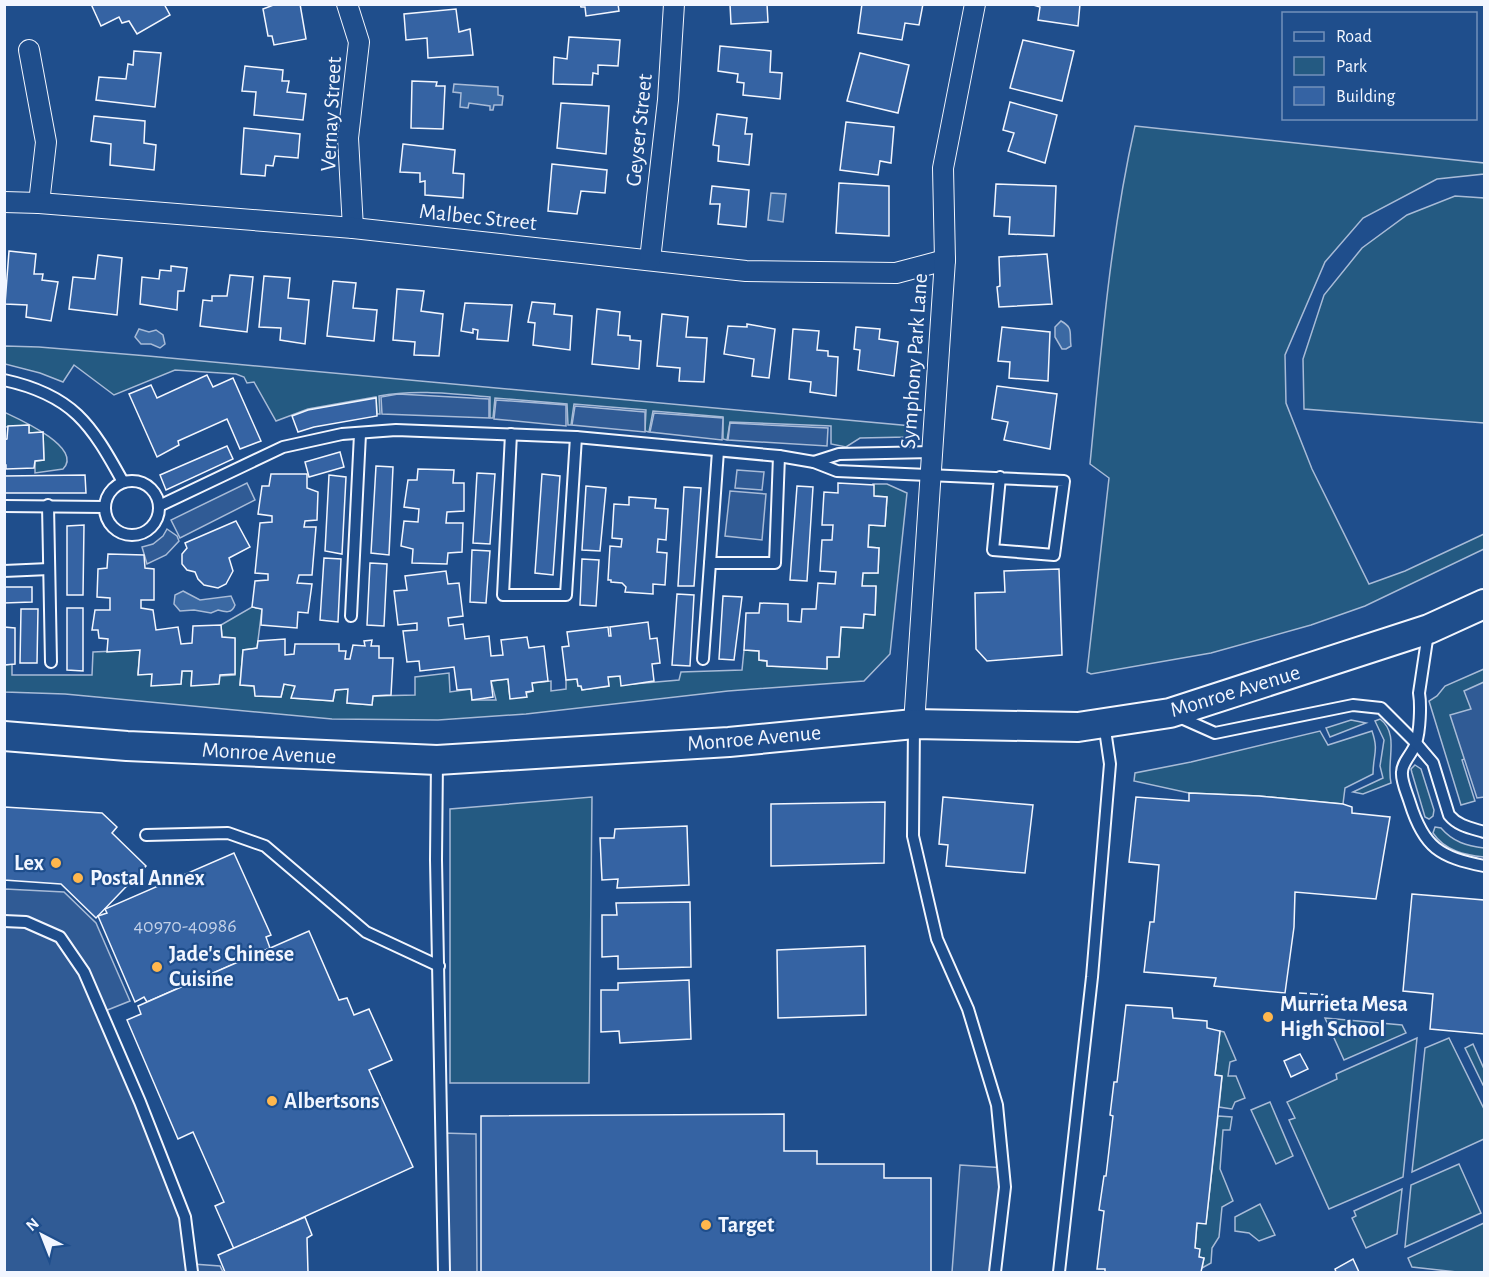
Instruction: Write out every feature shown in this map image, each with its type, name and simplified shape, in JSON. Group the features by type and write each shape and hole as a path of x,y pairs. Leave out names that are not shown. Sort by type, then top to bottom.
{"street":[{"name":"Vernay Street","path":"347,4 359,42 348,138 353,228"},
{"name":"Geyser Street","path":"650,260 668,100 674,4"},
{"name":"Symphony Park Lane","path":"914,724 945,260 943,168 975,4"},
{"path":"29,50 46,142 39,203"},
{"name":"Malbec Street","path":"4,202 353,228 746,271 896,273 945,260"},
{"name":"Monroe Avenue","path":"4,736 127,746 437,760 729,742 914,724 1078,727 1170,713 1429,629 1485,604"}],"lane":[{"path":"4,380 25,384 48,393 74,410 93,430 123,482"},
{"path":"159,506 283,447 342,434 396,430 576,437 779,456 814,462 837,471 1000,477 1065,481 1054,555 993,550 1000,477"},
{"path":"351,616 360,434"},
{"path":"511,434 503,595 566,595 576,437"},
{"path":"703,659 718,451"},
{"path":"814,462 839,454 932,452"},
{"path":"853,472 854,453"},
{"path":"710,563 775,562 779,456"},
{"path":"123,482 139,482 147,485 158,498 159,506 159,515 149,530 132,536 123,534 109,524 104,507 110,492 123,482"},
{"path":"48,505 51,662"},
{"path":"4,506 104,507"},
{"path":"4,571 49,569"},
{"path":"1429,629 1419,693 1416,743 1401,770 1418,827 1428,842 1455,860 1485,866"},
{"path":"1170,713 1215,733 1353,705 1381,708 1433,763 1449,815 1460,825 1485,832"},
{"path":"1059,1272 1092,977 1110,765 1104,723"},
{"path":"914,724 913,837 937,939 968,1009 997,1105 1005,1186 995,1272"},
{"path":"437,760 436,860 444,1272"},
{"path":"146,835 228,833 265,846 366,932 439,966"},
{"path":"4,921 26,922 60,937 84,972 140,1102 185,1217 192,1272"}],"green space":[{"path":"1135,126 1484,163 1484,174 1437,179 1363,218 1325,262 1285,355 1286,403 1312,469 1369,584 1405,571 1484,534 1484,549 1365,606 1311,625 1211,653 1091,674 1087,672 1109,478 1090,464 1113,252"},
{"path":"1455,196 1484,198 1484,423 1304,409 1303,359 1324,295 1362,248 1407,215"},
{"path":"5,346 148,356 912,426 912,434 907,437 860,438 846,447 831,444 831,426 730,422 727,440 723,439 723,417 653,411 649,432 645,431 646,410 574,404 571,425 568,425 567,404 495,398 493,418 490,418 490,397 420,392 379,396 380,414 377,414 376,397 308,409 276,421 254,382 247,383 244,377 236,374 175,370 114,395 74,365 63,382 5,364"},
{"path":"4,412 22,421 42,432 29,433 29,425 5,427"},
{"path":"43,433 65,452 67,461 63,469 35,473 35,461 44,460"},
{"path":"873,484 887,484 907,493 890,654 864,681 728,691 526,714 438,720 332,719 65,694 5,692 5,665 12,664 12,675 92,675 93,652 140,650 138,674 152,674 152,685 181,684 182,671 192,671 191,685 219,676 235,675 235,639 222,637 221,625 252,607 262,609 257,648 243,650 240,685 254,686 256,696 281,697 284,684 295,686 292,698 333,701 335,690 348,689 347,703 372,705 373,696 415,695 415,677 449,673 450,692 471,689 472,700 496,700 491,681 508,679 510,698 533,691 532,683 551,681 551,691 566,689 566,680 577,679 578,686 581,686 582,690 609,686 608,677 620,676 622,685 679,680 681,672 742,670 744,650 759,651 759,660 767,661 767,666 827,668 827,657 839,657 841,627 863,628 864,614 875,615 876,587 862,586 863,573 878,573 879,548 868,547 869,525 885,526 887,497 873,496"},
{"path":"1484,669 1484,683 1476,701 1467,758 1462,760 1475,801 1461,805 1429,701 1437,696 1445,686"},
{"path":"1380,719 1386,725 1391,740 1391,783 1363,794 1353,792 1383,778 1380,766 1384,740 1375,721"},
{"path":"1351,720 1366,723 1330,737 1326,728"},
{"path":"1320,731 1328,745 1372,731 1375,748 1373,774 1345,788 1343,804 1259,796 1189,793 1134,781 1135,773"},
{"path":"1415,765 1421,769 1434,810 1433,816 1429,819 1425,817 1412,773 1411,769"},
{"path":"592,797 589,1083 450,1083 450,809"},
{"path":"1435,827 1441,828 1450,837 1461,842 1484,848 1484,857 1449,848 1433,833"},
{"path":"1325,1018 1402,1025 1406,1033 1344,1060"},
{"path":"1220,1031 1224,1032 1236,1060 1230,1062 1228,1076 1236,1076 1245,1098 1235,1102 1232,1109 1219,1107 1222,1077 1215,1075"},
{"path":"1417,1038 1403,1177 1329,1209 1289,1120 1295,1118 1287,1102 1337,1079 1336,1074"},
{"path":"1449,1038 1484,1109 1484,1139 1412,1172 1425,1048"},
{"path":"1473,1044 1484,1069 1483,1085 1465,1048"},
{"path":"1270,1102 1293,1156 1276,1164 1251,1110"},
{"path":"1218,1116 1232,1117 1230,1130 1223,1130 1220,1169 1233,1201 1222,1207 1219,1237 1212,1248 1211,1263 1202,1268 1204,1258 1199,1257 1195,1248 1197,1223 1206,1223"},
{"path":"1459,1164 1481,1213 1405,1247 1411,1185"},
{"path":"1402,1189 1397,1234 1366,1248 1352,1218 1356,1216 1354,1211"},
{"path":"1260,1204 1275,1235 1259,1241 1249,1233 1235,1231 1235,1217"},
{"path":"1484,1223 1484,1272 1457,1272 1412,1267 1408,1258"}],"shaded area":[{"path":"454,84 498,87 498,95 503,96 502,105 494,105 493,110 490,110 490,106 469,103 468,108 460,107 461,93 453,92"},
{"path":"771,193 786,194 783,222 768,220"},
{"path":"1061,321 1068,326 1070,331 1071,346 1066,349 1062,349 1055,337 1055,327"},
{"path":"139,329 149,332 156,330 163,335 165,344 160,348 151,344 141,344 135,337"},
{"path":"398,394 489,399 489,418 382,414 381,397"},
{"path":"496,400 566,405 566,426 494,419"},
{"path":"575,406 645,412 645,432 572,425"},
{"path":"654,413 723,418 722,440 650,432"},
{"path":"730,423 828,428 827,446 728,440"},
{"path":"737,470 764,472 762,490 735,488"},
{"path":"247,483 255,500 180,538 171,520"},
{"path":"730,491 766,494 762,540 725,536"},
{"path":"167,529 177,536 179,541 166,555 147,564 142,547 153,544 163,536"},
{"path":"183,591 200,600 231,596 235,605 228,612 180,611 174,604 175,595"},
{"path":"1484,682 1484,797 1477,798 1450,715 1471,709 1464,691"},
{"path":"5,889 64,892 96,923 130,1001 105,1011 187,1216 193,1264 220,1266 223,1272 5,1272"},
{"path":"442,1133 476,1134 477,1272 444,1272"},
{"path":"960,1165 1006,1168 999,1272 952,1272"}],"building":[{"path":"91,4 164,4 170,15 137,34 129,21 122,23 119,17 101,26"},
{"path":"276,4 300,4 306,39 274,45 272,36 268,36 263,9"},
{"path":"580,4 618,4 619,11 586,16 585,7 581,7"},
{"path":"730,4 767,4 768,22 731,24"},
{"path":"862,4 923,4 919,25 905,23 902,40 858,33"},
{"path":"1030,4 1080,4 1078,26 1038,20 1040,7"},
{"path":"456,9 459,32 470,29 473,55 428,58 427,38 406,40 404,14"},
{"path":"569,37 620,40 618,66 598,65 598,74 593,73 592,85 553,84 554,57 567,59"},
{"path":"1023,40 1074,51 1062,101 1010,88"},
{"path":"720,46 771,51 770,72 782,73 780,99 743,95 744,83 737,82 738,74 718,71"},
{"path":"134,51 161,53 155,107 96,100 99,77 126,79 128,64 133,65"},
{"path":"860,53 909,65 898,113 847,101"},
{"path":"245,66 283,70 282,81 289,81 287,92 306,94 303,120 254,115 256,92 242,91"},
{"path":"412,81 437,82 436,86 445,86 443,129 411,128"},
{"path":"1010,102 1057,115 1045,163 1008,151 1014,133 1003,130"},
{"path":"561,103 609,106 606,154 557,148"},
{"path":"717,114 747,118 745,134 752,134 749,165 718,161 719,146 713,145"},
{"path":"94,116 145,121 144,143 156,145 154,170 110,165 111,144 91,141"},
{"path":"846,122 894,127 891,163 880,161 878,175 840,170"},
{"path":"244,128 300,134 298,158 275,156 273,166 266,165 265,176 241,174"},
{"path":"403,144 455,150 453,173 464,174 463,198 425,195 425,181 420,182 420,173 400,172"},
{"path":"552,164 607,170 605,193 581,191 577,214 548,211"},
{"path":"839,183 889,186 889,236 836,233"},
{"path":"996,184 1056,186 1054,236 1009,234 1010,217 994,216"},
{"path":"712,186 749,190 746,227 718,224 720,204 710,204"},
{"path":"9,251 36,254 34,274 43,274 42,280 58,282 51,321 26,317 27,305 5,304"},
{"path":"1047,254 1052,304 999,307 997,287 1000,286 999,257"},
{"path":"98,255 122,258 117,315 69,309 73,277 95,279"},
{"path":"171,266 187,268 184,291 178,291 177,310 140,304 142,277 159,279 160,270 171,271"},
{"path":"230,275 253,277 247,332 200,326 203,300 212,301 212,296 227,296"},
{"path":"264,276 290,278 288,298 309,300 305,344 280,340 281,328 259,327"},
{"path":"333,281 356,283 353,308 377,310 374,341 327,336"},
{"path":"397,289 424,291 421,311 443,314 439,356 414,355 415,342 393,340"},
{"path":"532,302 555,304 554,314 572,316 570,350 533,345 535,323 528,322"},
{"path":"465,303 512,305 508,341 477,339 478,330 473,329 473,333 461,331"},
{"path":"597,309 620,312 618,335 630,336 630,340 641,341 639,369 592,364"},
{"path":"662,314 688,317 686,337 707,338 704,382 679,381 680,368 657,366"},
{"path":"747,324 775,329 769,378 752,376 754,359 724,354 728,326 747,327"},
{"path":"856,327 880,329 879,339 898,342 894,376 858,370 860,350 854,349"},
{"path":"1002,327 1050,332 1048,381 1009,378 1010,362 998,361"},
{"path":"793,329 819,331 817,350 828,351 828,356 838,357 836,396 810,392 811,382 789,379"},
{"path":"207,375 213,387 233,378 261,441 240,449 227,419 178,441 179,445 157,457 129,394 151,385 157,398"},
{"path":"997,386 1057,394 1050,449 1004,440 1008,422 992,419"},
{"path":"376,398 377,416 298,432 292,416 308,410"},
{"path":"29,425 29,433 43,432 44,460 35,461 34,468 6,469 4,440 7,439 8,426"},
{"path":"227,446 233,459 166,490 160,475"},
{"path":"340,452 344,467 309,477 305,462"},
{"path":"376,466 393,467 389,555 371,553"},
{"path":"418,469 454,470 453,483 464,483 464,511 447,512 446,523 463,523 462,552 448,553 447,564 412,563 413,549 401,546 404,521 418,522 419,509 404,507 408,480 417,480"},
{"path":"477,473 495,474 490,544 473,543"},
{"path":"271,474 307,474 307,488 318,492 317,520 305,521 304,527 316,527 312,575 299,575 297,583 312,584 308,613 298,612 297,628 261,625 262,609 252,607 255,581 268,580 268,574 255,573 260,523 272,522 272,516 258,514 262,486 269,486"},
{"path":"542,474 560,476 553,575 535,573"},
{"path":"85,475 86,493 4,493 4,476"},
{"path":"329,475 346,477 342,554 325,551"},
{"path":"838,483 874,485 874,496 887,497 885,526 869,525 868,547 879,548 878,573 863,573 862,586 876,586 875,615 864,614 863,628 841,627 839,657 827,657 827,669 767,666 767,661 759,660 759,651 744,650 746,613 759,613 760,603 788,604 788,621 801,622 802,609 816,609 818,583 835,584 836,572 820,571 822,540 832,540 833,525 822,525 824,492 838,493"},
{"path":"586,486 606,488 600,551 582,550"},
{"path":"797,486 813,487 807,581 790,580"},
{"path":"684,487 701,488 694,586 678,586"},
{"path":"629,497 656,499 655,508 668,509 666,540 658,539 657,552 667,553 665,585 653,584 653,594 625,592 626,587 622,583 608,580 610,546 621,547 622,539 612,538 614,504 629,505"},
{"path":"236,521 250,547 229,558 233,571 226,584 218,588 204,585 195,572 187,570 182,564 182,554 187,548 185,543"},
{"path":"84,525 83,595 67,595 67,526"},
{"path":"472,550 490,551 486,603 470,602"},
{"path":"108,554 144,555 145,568 154,569 154,600 141,600 141,608 153,610 156,630 178,627 181,644 192,643 193,626 221,625 222,637 235,638 235,674 220,675 219,684 191,686 192,671 182,671 181,684 151,686 152,674 138,675 140,650 107,652 108,639 99,638 98,630 92,630 95,610 110,610 110,598 97,597 98,569 107,568"},
{"path":"324,558 341,559 338,622 320,620"},
{"path":"582,559 599,560 596,606 580,605"},
{"path":"370,563 387,564 384,626 367,625"},
{"path":"1059,569 1062,655 987,661 976,649 975,593 1005,592 1004,571"},
{"path":"446,571 448,584 459,583 463,616 448,618 449,626 463,624 465,639 489,636 491,656 503,655 501,640 527,637 529,648 544,646 548,681 532,683 533,691 526,692 527,697 510,699 508,679 491,681 493,697 472,700 471,689 457,690 454,667 420,671 419,661 407,662 403,631 417,630 417,623 398,625 394,591 407,590 405,576"},
{"path":"4,587 32,587 32,602 4,603"},
{"path":"677,594 694,595 690,666 672,665"},
{"path":"723,596 742,597 734,660 719,659"},
{"path":"67,608 83,608 83,671 67,670"},
{"path":"21,609 38,609 37,663 20,663"},
{"path":"648,622 650,639 657,638 660,663 652,664 654,681 621,686 620,676 608,677 609,686 582,690 581,686 578,686 577,679 566,680 562,647 569,646 567,632 608,627 609,636 611,636 610,627"},
{"path":"4,627 15,628 15,664 4,665"},
{"path":"285,639 285,655 294,654 295,644 339,644 339,651 346,651 345,659 350,659 353,645 365,646 364,641 372,640 371,646 379,646 379,658 393,658 391,695 373,696 372,705 347,703 348,689 335,690 333,701 291,698 295,686 284,684 281,697 255,696 254,686 240,685 243,650 257,648 258,641"},
{"path":"1189,793 1259,796 1343,804 1352,807 1352,813 1390,817 1376,899 1295,892 1294,927 1285,993 1214,986 1216,978 1144,972 1150,922 1154,922 1159,865 1129,862 1136,797 1189,801"},
{"path":"943,797 1033,805 1025,873 946,866 948,845 939,844"},
{"path":"885,802 884,863 771,866 771,804"},
{"path":"4,807 102,813 117,827 112,833 146,866 96,918 61,884 4,880"},
{"path":"687,826 689,885 617,888 618,879 602,880 600,838 614,838 615,829"},
{"path":"234,853 271,935 266,937 270,948 147,1002 144,997 135,1002 98,916 107,913 105,909"},
{"path":"1412,894 1484,900 1484,1034 1430,1029 1433,994 1403,991"},
{"path":"690,902 691,967 618,969 618,956 602,957 602,915 617,915 616,903"},
{"name":"Albertsons","path":"309,931 339,1000 347,998 354,1015 369,1009 392,1060 369,1070 413,1167 234,1249 215,1206 224,1202 193,1132 178,1139 127,1020 141,1014 138,1006"},
{"path":"865,946 866,1015 778,1018 777,950"},
{"path":"689,980 691,1039 620,1043 619,1031 601,1032 601,990 618,990 618,983"},
{"path":"1126,1005 1172,1008 1173,1018 1207,1021 1207,1028 1220,1031 1215,1075 1222,1076 1206,1224 1197,1223 1195,1248 1200,1249 1199,1257 1204,1258 1201,1272 1105,1272 1105,1269 1097,1269 1104,1211 1099,1210 1104,1176 1106,1176 1113,1116 1110,1115 1114,1082 1117,1082"},
{"path":"1300,1054 1308,1069 1291,1077 1284,1061"},
{"name":"Target","path":"784,1114 784,1151 817,1151 817,1164 884,1164 884,1178 931,1178 931,1272 481,1272 481,1116"},
{"path":"305,1217 312,1235 307,1238 308,1272 225,1272 218,1255"},
{"path":"1353,1259 1359,1272 1336,1272 1335,1269"}],"fence":[{"path":"1299,993 1328,995"}],"place":[{"name":"Lex","path":"56,863"},
{"name":"Postal Annex","path":"78,878"},
{"name":"Jade's Chinese Cuisine","path":"157,967"},
{"name":"Murrieta Mesa High School","path":"1268,1017"},
{"name":"Albertsons","path":"272,1101"},
{"name":"Target","path":"706,1225"}]}
